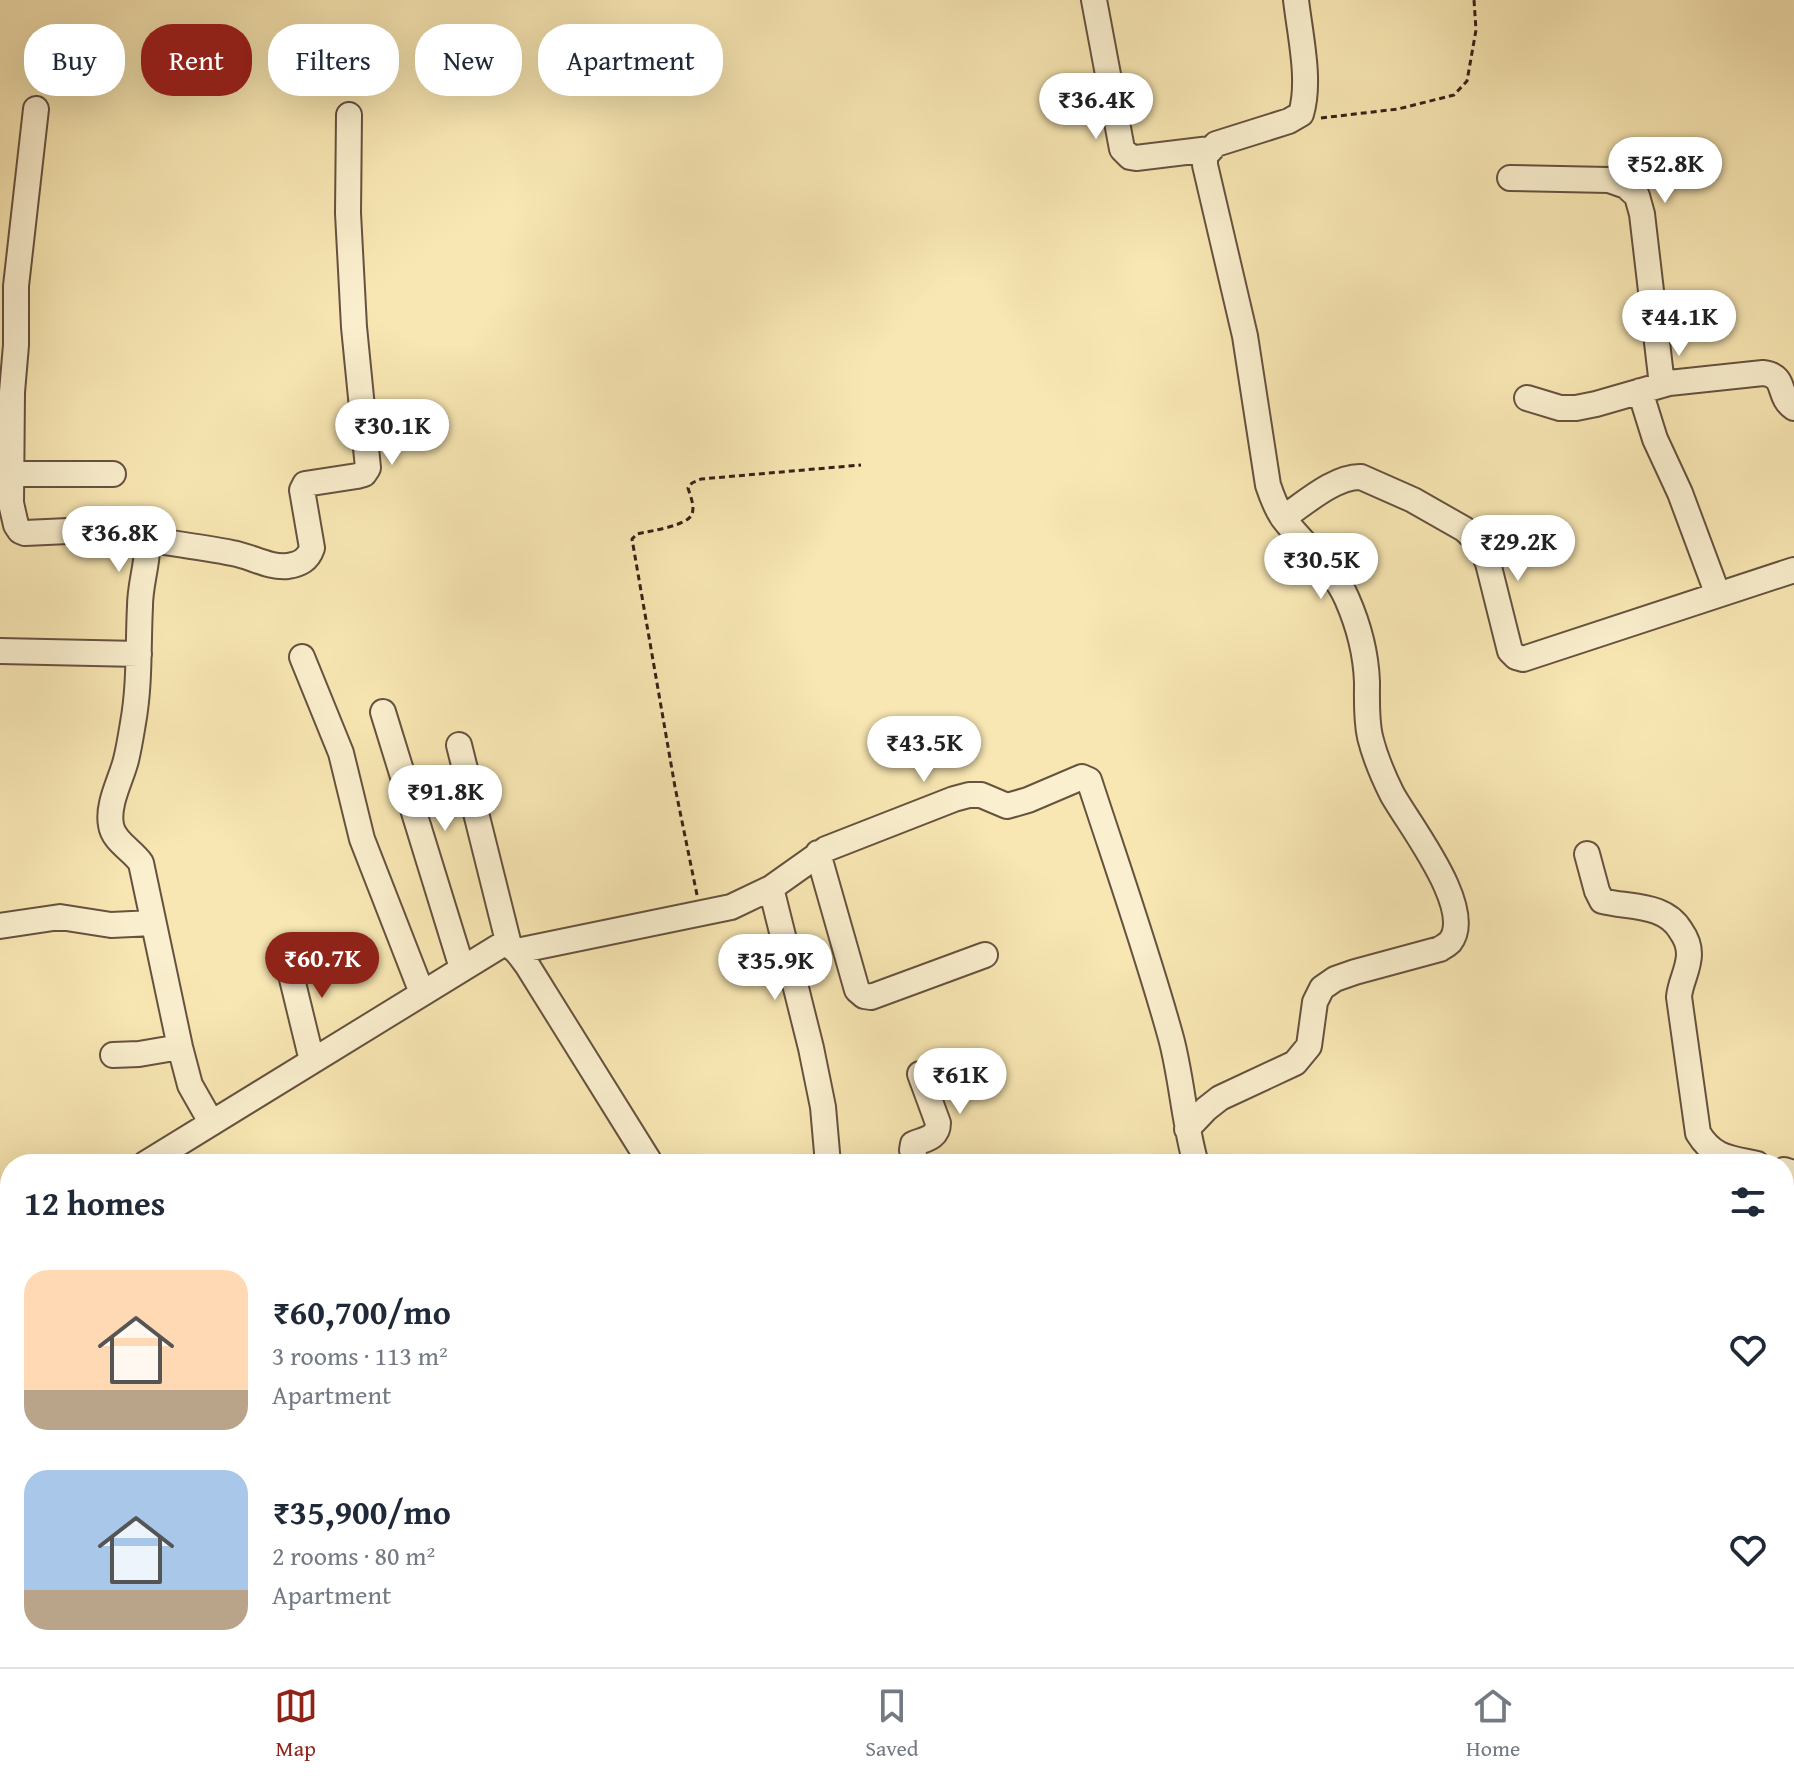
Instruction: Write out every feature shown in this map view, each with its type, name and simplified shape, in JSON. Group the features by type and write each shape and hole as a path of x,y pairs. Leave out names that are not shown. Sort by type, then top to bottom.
{"street":[{"path":"1094,0 1122,149 1136,158 1210,149"},
{"path":"1187,1129 1220,1098 1295,1063 1309,1046 1315,1002 1322,988 1335,979 1355,972 1440,949 1450,941 1454,929 1452,896 1393,796 1377,761 1370,736 1362,647 1349,603 1332,573 1274,504 1263,465 1245,336 1205,165 1205,156 1216,144 1289,121 1301,114 1304,65 1296,0"},
{"path":"36,109 16,286 11,474 16,525 20,531 38,533 122,530 138,538 235,553 288,566 309,557 312,548 302,490 305,484 357,476 364,474 368,468 353,313 348,213 349,115"},
{"path":"1510,178 1609,180 1626,186 1637,196 1642,214 1655,439 1680,493 1718,595"},
{"path":"1527,398 1560,408 1576,408 1683,381 1773,374 1781,385 1785,400 1794,408"},
{"path":"11,474 113,474"},
{"path":"1283,518 1334,484 1352,476 1413,500 1464,529 1480,544 1488,563 1510,651 1523,659 1794,570"},
{"path":"138,538 147,551 140,604 134,721 110,824 118,840 141,863 190,1085 211,1122"},
{"path":"0,651 139,654"},
{"path":"302,657 345,766 362,839 422,993"},
{"path":"383,712 462,968"},
{"path":"459,745 513,948 645,1154"},
{"path":"161,1154 495,947 503,944 513,948 731,907 771,888 818,853 838,843 954,799 981,795 1007,806 1082,777 1089,780 1165,1016 1180,1076 1193,1154"},
{"path":"818,853 857,990 864,996 871,997 985,955"},
{"path":"1587,854 1602,901 1652,909 1668,916 1687,941 1689,955 1679,997 1698,1133 1706,1147 1719,1154"},
{"path":"771,888 811,1048 823,1107 827,1154"},
{"path":"0,926 60,917 111,925 153,923"},
{"path":"285,950 312,1061"},
{"path":"113,1055 180,1047"},
{"path":"913,1154 913,1144 934,1136 938,1130 920,1074"}],"path":[{"path":"1321,118 1398,109 1454,95 1467,81 1476,30 1474,0"},
{"path":"702,914 675,787 632,539 637,534 688,519 693,507 688,488 701,479 861,465"}]}
